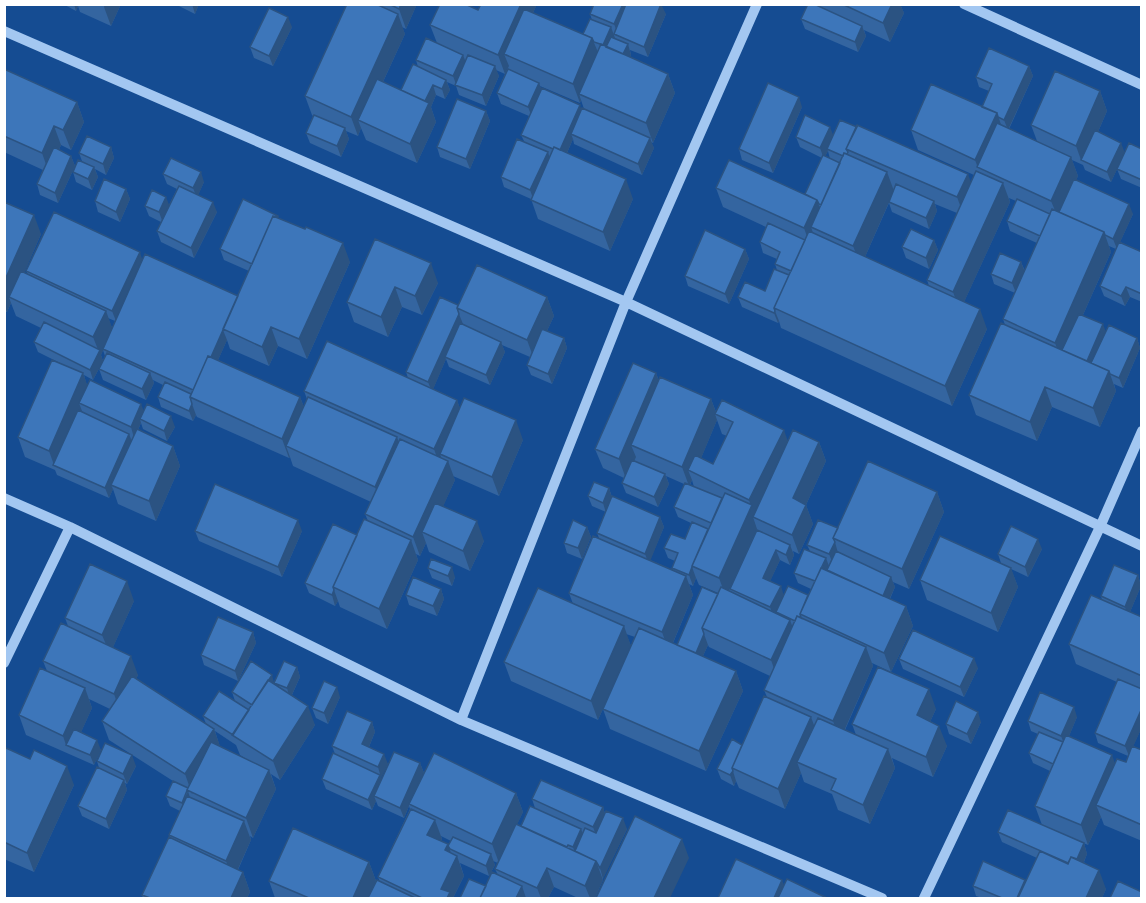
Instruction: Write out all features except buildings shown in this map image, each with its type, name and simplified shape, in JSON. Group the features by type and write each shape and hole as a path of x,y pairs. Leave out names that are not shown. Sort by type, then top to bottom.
{"street":[{"path":"461,720 626,302 757,4"},
{"path":"964,4 1142,85"},
{"path":"4,31 626,302 1142,546"},
{"path":"924,898 1100,527 1142,431"},
{"path":"4,498 70,527 461,720 882,898"},
{"path":"4,663 70,527"}]}
